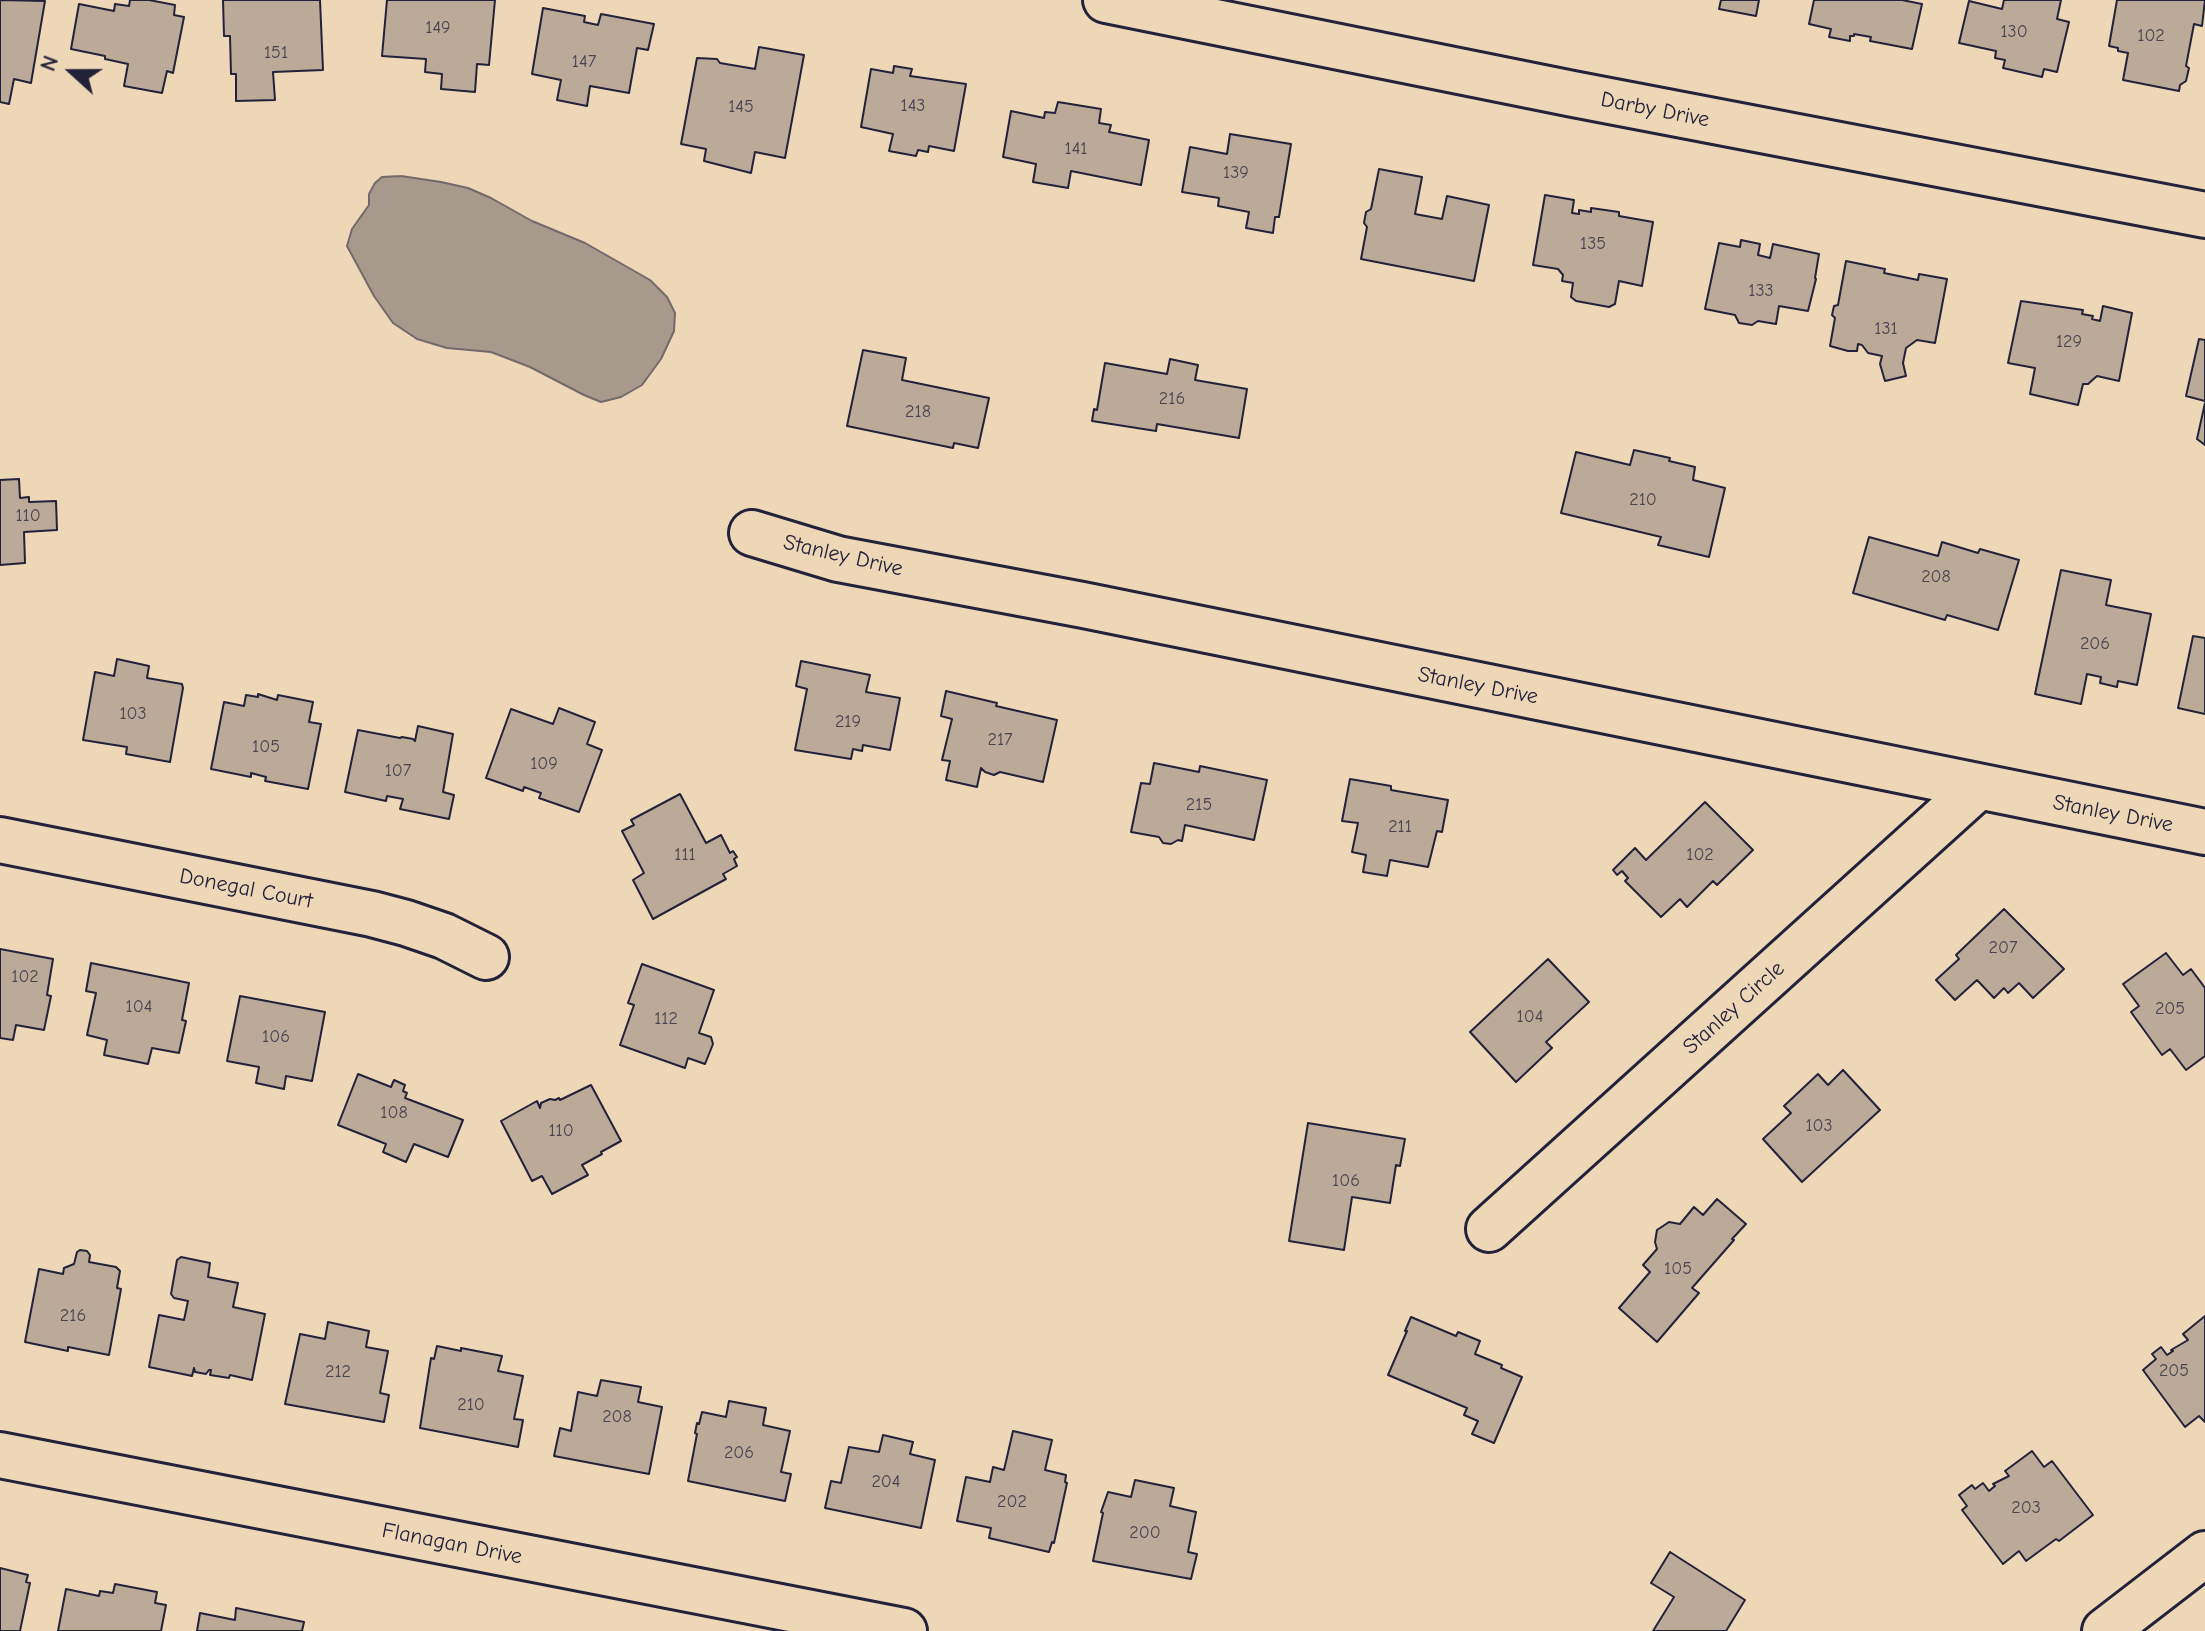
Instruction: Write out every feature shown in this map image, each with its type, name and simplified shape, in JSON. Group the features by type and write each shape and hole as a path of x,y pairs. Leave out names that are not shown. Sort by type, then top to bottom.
{"street":[{"name":"Darby Drive","path":"1106,0 1573,94 2205,215"},
{"name":"Stanley Drive","path":"752,533 838,559 1083,605 2205,832"},
{"name":"Stanley Circle","path":"1489,1229 1978,787"},
{"name":"Donegal Court","path":"0,840 372,914 444,936 486,957"},
{"name":"Flanagan Drive","path":"0,1455 904,1631"},
{"path":"2105,1631 2205,1554"}],"shaded area":[{"path":"401,176 468,188 532,221 585,243 650,280 667,297 675,313 674,331 661,359 642,385 621,397 601,402 530,367 491,352 447,348 417,339 393,323 374,296 347,246 352,229 369,205 369,194 375,183 382,177"}],"building":[{"path":"0,0 45,1 31,83 14,79 9,104 0,102"},
{"path":"130,0 175,5 174,15 184,17 173,73 167,71 162,93 124,86 128,64 71,49 79,4 114,11 115,4 129,6"},
{"path":"223,0 320,0 323,70 273,72 275,100 236,101 236,74 231,74 230,36 224,36"},
{"path":"387,0 495,0 489,65 477,64 475,92 441,89 442,74 425,72 426,59 382,56"},
{"path":"1721,0 1759,0 1756,16 1719,9"},
{"path":"1814,0 1902,0 1922,4 1912,49 1870,41 1871,37 1854,34 1850,36 1850,41 1829,37 1831,29 1809,24"},
{"path":"2004,0 2061,0 2057,19 2069,22 2057,72 2044,69 2042,77 2003,68 2005,60 1995,58 1996,51 1959,43 1969,1 2002,9"},
{"path":"2117,0 2205,0 2202,26 2194,24 2186,66 2189,68 2186,81 2180,85 2179,91 2123,80 2128,53 2109,46"},
{"path":"543,8 585,16 584,22 598,25 601,14 654,24 648,50 637,48 629,93 590,86 587,106 557,100 561,80 532,74"},
{"path":"759,47 804,55 785,158 755,152 751,173 704,161 706,149 681,144 697,58 717,59 720,63 755,69"},
{"path":"894,66 912,69 910,76 966,84 954,151 929,146 928,152 918,150 916,156 889,151 893,134 861,127 871,69 893,73"},
{"path":"1058,102 1101,109 1099,123 1111,125 1109,132 1149,140 1141,185 1071,171 1068,188 1033,182 1036,164 1003,157 1011,111 1044,118 1045,112 1055,113"},
{"path":"1230,134 1291,144 1279,217 1275,217 1273,233 1246,228 1249,212 1218,206 1219,198 1182,192 1190,147 1227,154"},
{"path":"1379,169 1422,177 1415,214 1442,219 1447,196 1489,205 1474,281 1361,259 1367,227 1364,223 1366,212 1371,209"},
{"path":"1545,195 1574,200 1572,213 1579,214 1579,210 1591,212 1591,208 1653,222 1642,286 1619,281 1615,304 1609,307 1576,301 1571,297 1573,283 1562,281 1563,275 1558,269 1533,265"},
{"path":"1741,240 1760,244 1758,255 1770,258 1773,244 1819,254 1808,311 1779,306 1776,324 1758,321 1752,325 1739,323 1735,315 1705,309 1719,243 1740,247"},
{"path":"1846,261 1918,280 1919,274 1947,279 1935,343 1917,340 1906,348 1903,363 1906,376 1885,381 1880,364 1882,356 1868,353 1862,345 1858,344 1857,351 1830,346 1835,318 1832,315 1834,306 1838,305"},
{"path":"2021,301 2083,310 2082,314 2100,321 2103,306 2132,313 2119,381 2097,376 2088,384 2083,384 2078,405 2030,394 2035,368 2008,363"},
{"path":"2199,339 2205,340 2205,401 2186,396"},
{"path":"863,350 906,358 902,380 989,398 978,448 954,443 953,448 847,426"},
{"path":"1170,359 1198,365 1195,380 1247,389 1239,438 1157,424 1156,431 1092,421 1094,409 1097,410 1105,363 1167,374"},
{"path":"2205,403 2205,445 2197,439"},
{"path":"1634,450 1695,467 1693,480 1725,488 1709,557 1658,545 1661,537 1561,513 1576,452 1630,465"},
{"path":"19,479 20,498 29,497 29,502 56,501 57,530 24,532 25,563 0,565 0,480"},
{"path":"1869,537 1938,556 1942,542 1978,553 1980,549 2019,560 1998,630 1947,615 1945,620 1853,593"},
{"path":"2061,570 2111,580 2106,605 2151,614 2137,685 2118,681 2117,687 2100,683 2101,677 2087,674 2081,704 2035,694"},
{"path":"2193,636 2205,638 2205,714 2178,708"},
{"path":"117,659 149,666 147,678 182,684 170,762 126,754 127,747 83,740 95,672 114,676"},
{"path":"801,661 870,675 866,692 900,698 890,750 863,745 862,751 853,749 851,759 795,750 807,689 796,686"},
{"path":"946,691 1057,720 1043,782 1000,772 994,775 981,768 977,787 946,780 950,761 942,760 952,719 941,716"},
{"path":"258,694 277,700 278,695 313,702 309,722 321,724 308,789 265,781 266,777 251,773 251,777 211,769 224,702 244,706 246,695 258,697"},
{"path":"559,708 595,722 587,744 602,750 579,812 539,798 541,793 524,787 523,791 486,778 511,709 553,724"},
{"path":"418,726 453,734 443,792 454,795 449,819 400,809 403,799 387,796 386,801 345,792 358,730 415,741"},
{"path":"1154,763 1199,772 1200,766 1267,780 1254,840 1185,825 1182,841 1171,844 1163,843 1159,837 1131,832 1141,783 1150,784"},
{"path":"1350,779 1448,800 1442,832 1437,831 1428,867 1390,860 1387,876 1363,872 1366,855 1352,852 1358,823 1342,821"},
{"path":"680,794 706,843 721,835 730,853 733,851 737,857 734,859 737,866 723,874 726,879 653,919 633,880 644,873 622,831 634,825 631,820"},
{"path":"1705,802 1753,850 1717,885 1713,881 1687,907 1680,899 1661,917 1625,881 1628,878 1622,871 1617,875 1613,870 1635,848 1646,860"},
{"path":"2004,909 2064,969 2033,998 2019,983 2008,993 2004,988 1994,998 1977,980 1955,1000 1936,980 1959,959 1956,955"},
{"path":"0,949 53,959 47,995 51,996 44,1030 16,1025 13,1040 0,1038"},
{"path":"2166,953 2183,975 2191,969 2205,988 2205,1056 2186,1070 2170,1049 2162,1055 2131,1012 2139,1006 2123,984"},
{"path":"1548,959 1589,1002 1546,1042 1552,1048 1516,1082 1470,1032"},
{"path":"91,963 189,983 182,1020 186,1021 179,1053 152,1048 148,1064 104,1055 107,1040 87,1035 96,993 86,991"},
{"path":"642,964 714,990 699,1033 711,1037 713,1044 705,1064 688,1058 685,1068 620,1045 634,1005 628,1003"},
{"path":"240,996 325,1012 312,1081 286,1076 284,1089 256,1083 259,1067 227,1061"},
{"path":"1843,1070 1880,1110 1802,1182 1763,1139 1791,1113 1784,1106 1818,1074 1828,1085"},
{"path":"358,1074 391,1087 394,1080 405,1085 405,1098 463,1120 448,1157 414,1144 406,1162 383,1152 386,1144 338,1125"},
{"path":"591,1085 621,1141 582,1165 588,1175 552,1194 542,1176 532,1181 501,1121 537,1101 540,1108 541,1103 550,1099 560,1100"},
{"path":"1308,1123 1405,1139 1400,1166 1396,1165 1390,1203 1352,1197 1344,1250 1289,1241"},
{"path":"1717,1199 1746,1224 1692,1288 1699,1293 1657,1342 1619,1308 1650,1272 1643,1265 1657,1249 1657,1230 1669,1222 1680,1224 1694,1207 1703,1215"},
{"path":"80,1250 90,1255 89,1262 116,1267 120,1271 117,1288 121,1289 109,1355 25,1342 39,1269 63,1274 64,1268 74,1264"},
{"path":"181,1257 210,1263 208,1277 238,1283 233,1307 265,1314 252,1380 210,1375 211,1370 206,1374 195,1372 194,1368 192,1376 149,1367 159,1315 184,1320 188,1301 174,1298 171,1294 177,1260"},
{"path":"2205,1316 2205,1422 2199,1416 2185,1427 2143,1370 2156,1359 2152,1354 2161,1347 2167,1355 2188,1340 2183,1334"},
{"path":"1411,1317 1456,1336 1458,1332 1480,1341 1475,1354 1522,1377 1494,1443 1472,1434 1478,1421 1464,1415 1467,1408 1388,1375"},
{"path":"328,1322 369,1331 366,1347 388,1351 380,1393 389,1395 384,1422 285,1404 300,1334 325,1339"},
{"path":"437,1346 502,1356 498,1371 523,1376 514,1419 523,1420 518,1447 420,1428 431,1358 434,1359"},
{"path":"601,1380 641,1387 638,1402 662,1407 649,1474 554,1456 560,1428 571,1431 578,1392 597,1396"},
{"path":"729,1401 766,1408 763,1425 790,1431 781,1472 791,1474 785,1501 688,1481 697,1423 702,1412 726,1417"},
{"path":"1013,1431 1052,1440 1045,1470 1066,1475 1054,1543 1049,1552 989,1538 991,1528 957,1521 966,1477 990,1482 993,1467 1004,1470"},
{"path":"883,1435 913,1442 910,1454 935,1460 921,1528 825,1508 831,1481 841,1483 849,1447 879,1452"},
{"path":"2032,1451 2044,1467 2052,1461 2093,1515 2026,1561 2019,1551 2003,1564 1962,1510 1967,1506 1959,1495 1972,1485 1975,1489 1983,1483 1989,1491 1995,1486 1993,1484 2009,1476 2005,1471"},
{"path":"1135,1480 1174,1488 1170,1506 1196,1512 1188,1552 1197,1554 1191,1579 1093,1561 1101,1512 1108,1492 1131,1497"},
{"path":"1670,1552 1745,1600 1726,1631 1653,1631 1674,1597 1651,1583"},
{"path":"0,1568 28,1575 26,1582 30,1583 20,1631 0,1631"},
{"path":"115,1584 157,1592 155,1603 166,1605 161,1631 58,1631 66,1589 99,1596 100,1591 113,1593"},
{"path":"236,1608 304,1622 302,1631 197,1631 200,1613 235,1620"}]}
